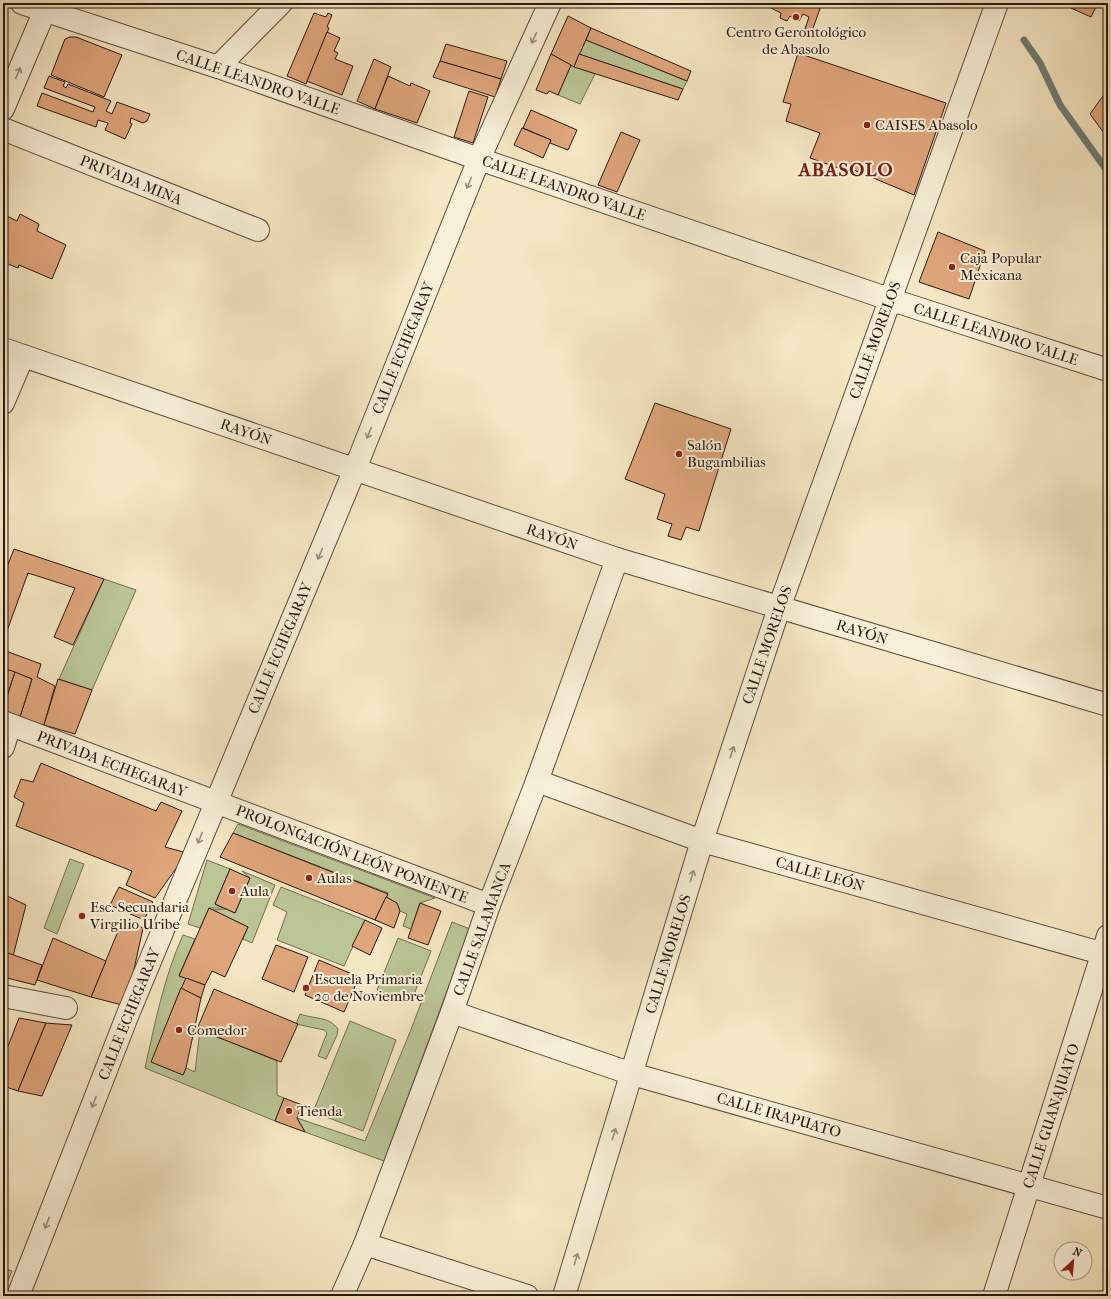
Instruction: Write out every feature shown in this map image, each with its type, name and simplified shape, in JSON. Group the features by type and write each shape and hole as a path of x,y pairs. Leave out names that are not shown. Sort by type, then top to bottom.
{"street":[{"name":"CALLE LEANDRO VALLE","path":"22,3 46,7 890,299 1108,370"},
{"path":"218,67 282,3"},
{"name":"CALLE ECHEGARAY","path":"18,1296 128,1014 215,802 355,469 479,158 550,3"},
{"name":"CALLE MORELOS","path":"564,1296 702,841 780,608 997,3"},
{"path":"3,109 46,7"},
{"name":"PRIVADA MINA","path":"3,129 258,230"},
{"path":"3,403 13,353"},
{"name":"RAYÓN","path":"13,353 617,559 1108,705"},
{"name":"CALLE SALAMANCA","path":"342,1296 365,1244 452,1012 617,559"},
{"name":"PRIVADA ECHEGARAY","path":"3,747 6,724 215,802"},
{"name":"CALLE LEÓN","path":"537,781 702,841 1106,948"},
{"name":"PROLONGACIÓN LEÓN PONIENTE","path":"215,802 490,905"},
{"name":"CALLE GUANAJUATO","path":"994,1296 1028,1186 1106,948"},
{"path":"3,996 66,1008"},
{"name":"CALLE IRAPUATO","path":"452,1012 632,1074 1108,1208"},
{"path":"365,1244 527,1296"}],"green space":[{"path":"586,40 687,81 683,89 579,54"},
{"path":"571,65 595,74 580,104 558,95"},
{"path":"104,579 136,590 92,690 59,679"},
{"path":"238,824 435,898 420,903 411,929 403,926 407,914 400,911 397,903 386,897 388,893 233,833"},
{"path":"70,859 84,864 57,934 44,928"},
{"path":"207,860 230,869 215,904 223,908 209,908 200,928 188,924"},
{"path":"242,871 275,885 252,943 243,939 248,927 213,910 226,909 235,913 250,878"},
{"path":"281,887 365,920 344,966 277,940 287,912 273,905"},
{"path":"452,922 470,929 384,1161 305,1132 297,1118 365,1141 410,1032"},
{"path":"183,935 195,939 179,975 186,978 152,1062 183,1075 186,1068 195,1072 200,1030 277,1061 277,1095 284,1098 275,1121 145,1068 165,984"},
{"path":"398,938 431,951 411,1002 377,990"},
{"path":"300,1014 320,1018 330,1022 338,1029 337,1035 326,1059 318,1056 327,1033 324,1030 296,1024"},
{"path":"350,1021 396,1040 363,1131 313,1112"},
{"path":"3,1268 12,1271 3,1293"}],"building":[{"path":"629,3 642,3 640,7"},
{"name":"Centro Gerontológico de Abasolo","path":"761,3 822,3 812,31 805,29 809,17 803,14 799,21 790,16 787,21 780,18 781,13"},
{"path":"1074,3 1098,3 1091,17 1071,8"},
{"path":"314,13 326,17 328,13 332,15 327,27 329,28 306,84 287,76"},
{"path":"568,16 591,28 574,67 551,54"},
{"path":"591,28 691,71 687,81 586,40"},
{"path":"327,32 340,38 334,51 338,53 335,59 353,66 342,95 307,81"},
{"path":"76,37 122,55 104,97 51,75 65,39"},
{"path":"446,44 507,61 501,79 440,61"},
{"name":"CAISES Abasolo","path":"798,53 946,103 914,195 847,167 844,170 810,158 820,133 786,121 791,104 783,102"},
{"path":"551,54 571,65 558,95 549,91 547,94 536,90"},
{"path":"579,54 683,89 678,100 574,67"},
{"path":"374,59 391,67 375,109 357,101"},
{"path":"440,61 501,79 495,97 433,77"},
{"path":"49,76 65,82 63,86 66,88 68,84 111,101 106,111 112,114 117,102 150,114 147,121 143,123 131,118 130,123 132,124 125,139 105,130 108,123 98,120 96,127 37,106 42,93 93,112 95,107 44,88"},
{"path":"388,76 410,86 411,83 430,91 417,123 375,109"},
{"path":"1108,89 1108,133 1106,136 1090,114"},
{"path":"469,91 488,97 473,143 454,137"},
{"path":"531,110 577,130 568,150 550,143 551,140 523,128"},
{"path":"522,128 551,140 543,158 514,145"},
{"path":"621,132 640,140 617,192 598,185"},
{"path":"1108,137 1108,148 1103,140"},
{"path":"20,214 39,224 37,231 66,245 52,279 19,265 18,268 3,262 5,254 3,253 3,227 7,216 17,221"},
{"name":"Caja Popular Mexicana","path":"938,232 985,251 969,299 919,282"},
{"name":"Salón Bugambilias","path":"655,403 731,429 699,531 686,527 681,540 668,536 672,524 657,519 665,494 625,479"},
{"path":"14,549 104,579 73,645 54,637 75,588 28,573 3,642 3,577"},
{"path":"3,650 41,664 37,677 55,686 44,725 19,720 32,679 3,668"},
{"path":"3,668 15,672 3,709"},
{"path":"15,672 32,679 19,720 3,715 3,709"},
{"path":"58,679 92,690 75,734 44,725"},
{"path":"41,763 156,811 161,802 182,811 165,847 187,853 155,898 126,885 132,871 16,826 24,803 14,797 21,779 33,782"},
{"name":"Aulas","path":"233,833 388,894 375,920 220,857"},
{"name":"Aula","path":"230,869 250,878 235,913 215,904"},
{"path":"119,887 153,902 144,920 110,905"},
{"path":"3,894 26,905 7,980 3,979"},
{"name":"Aulas","path":"386,897 397,903 400,911 394,928 375,920"},
{"path":"420,903 441,911 428,945 408,938"},
{"path":"209,908 248,927 225,977 212,971 205,985 179,976"},
{"path":"123,919 143,928 126,1006 91,997"},
{"path":"365,920 382,928 370,955 352,946"},
{"path":"53,938 106,961 91,997 37,980"},
{"path":"276,945 308,957 294,992 262,979"},
{"path":"8,953 42,965 35,985 3,977 3,966"},
{"path":"319,960 359,977 344,1012 305,995"},
{"path":"186,978 205,985 201,998 181,989"},
{"name":"Comedor","path":"181,988 201,998 186,1068 183,1075 151,1062"},
{"path":"214,989 298,1024 281,1062 197,1029"},
{"path":"19,1018 46,1023 18,1091 3,1086 3,1059"},
{"path":"46,1023 72,1025 42,1096 18,1091"},
{"name":"Tienda","path":"284,1098 302,1105 297,1118 305,1132 275,1121"}],"waterway":[{"path":"1024,40 1040,63 1060,105 1108,172"}],"place":[{"name":"Centro Gerontológico de Abasolo","path":"796,17"},
{"name":"CAISES Abasolo","path":"867,125"},
{"name":"Caja Popular Mexicana","path":"952,267"},
{"name":"Salón Bugambilias","path":"679,454"},
{"name":"Aulas","path":"309,878"},
{"name":"Aula","path":"232,891"},
{"name":"Esc. Secundaria Virgilio Uribe","path":"82,916"},
{"name":"Escuela Primaria 20 de Noviembre","path":"306,988"},
{"name":"Comedor","path":"179,1030"},
{"name":"Tienda","path":"289,1111"}],"district":[{"name":"ABASOLO","path":"846,170"}]}
